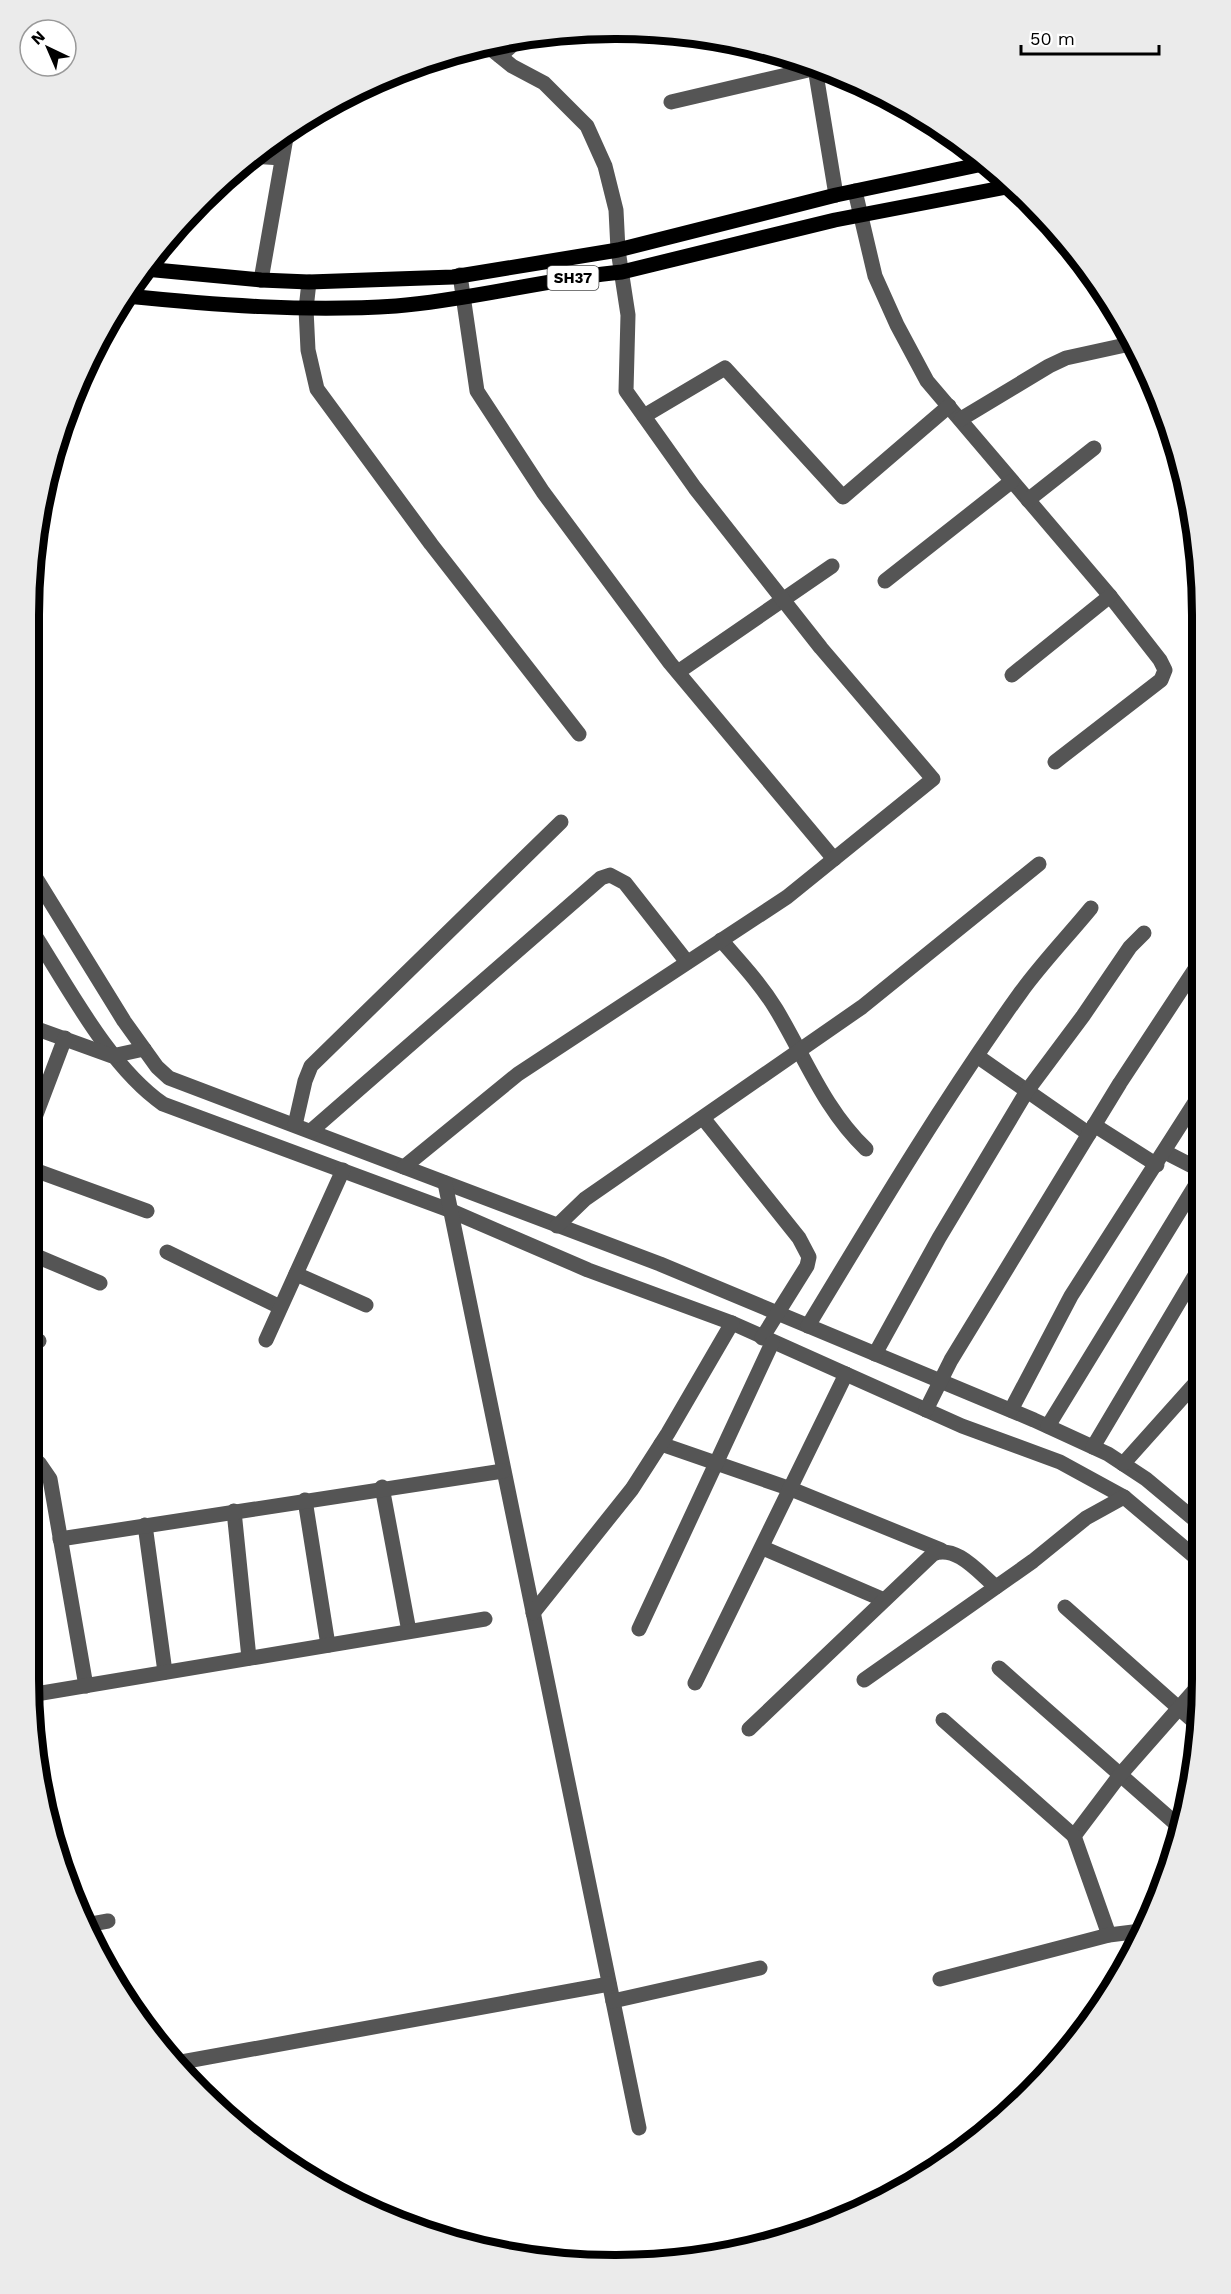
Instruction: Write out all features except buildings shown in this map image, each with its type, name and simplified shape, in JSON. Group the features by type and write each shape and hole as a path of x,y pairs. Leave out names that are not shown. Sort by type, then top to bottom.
{"main road":[{"name":"SH37","path":"155,269 261,280 309,282 460,275 618,250 836,195 975,166"},
{"name":"SH37","path":"135,297 306,309 396,306 462,298 589,275 622,272 835,220 1002,188"}],"street":[{"path":"404,1167 518,1074 787,897 933,779 783,600 695,488 626,391 628,315 618,250 616,210 605,166 587,126 544,83 512,66 500,51"},
{"path":"671,102 804,71"},
{"path":"819,77 836,195"},
{"path":"261,280 284,144"},
{"path":"266,157 282,158"},
{"path":"855,191 875,276 897,325 927,381 1110,596 1160,660 1165,670 1161,680 1055,762"},
{"path":"460,275 477,391 543,492 678,672 834,859"},
{"path":"309,282 306,309 308,350 317,389 431,544 579,734"},
{"path":"961,419 1066,358 1125,345"},
{"path":"644,416 725,368 843,497 949,406"},
{"path":"1028,500 1094,448"},
{"path":"885,581 1012,481"},
{"path":"678,672 831,566"},
{"path":"1012,675 1110,596"},
{"path":"295,1125 304,1081 311,1066 561,822"},
{"path":"557,1226 585,1199 862,1007 1039,864"},
{"path":"311,1131 601,878 610,875 625,882 687,962"},
{"path":"39,883 124,1021 169,1078 779,1313 1011,1410 1093,1447 1123,1464 1146,1479 1192,1517"},
{"path":"808,1326 977,1056 1022,990 1091,908"},
{"path":"875,1354 939,1238 1027,1091 1083,1016 1130,947 1144,933"},
{"path":"721,940 750,971 800,1051 823,1096 848,1131 866,1149"},
{"path":"39,942 112,1056 135,1082 163,1104 449,1210 588,1270 732,1323 767,1341 926,1410 1005,1443 1060,1462 1124,1497 1192,1554"},
{"path":"926,1410 941,1381 1092,1129 1192,974"},
{"path":"39,1029 112,1056 144,1048"},
{"path":"39,1107 65,1038"},
{"path":"977,1056 1027,1091 1092,1129 1161,1158 1192,1168"},
{"path":"1011,1410 1071,1296 1192,1107"},
{"path":"639,1629 715,1464 779,1313 807,1266 809,1257 806,1247 703,1118"},
{"path":"266,1340 343,1170"},
{"path":"39,1171 147,1211"},
{"path":"445,1183 639,2128"},
{"path":"1048,1426 1192,1191"},
{"path":"167,1252 280,1308"},
{"path":"39,1257 100,1283"},
{"path":"296,1274 366,1305"},
{"path":"1093,1447 1192,1280"},
{"path":"532,1613 632,1489 732,1323"},
{"path":"695,1683 763,1548 846,1374"},
{"path":"1123,1464 1192,1389"},
{"path":"661,1444 791,1489 941,1551 957,1555 996,1587"},
{"path":"39,1463 50,1479 86,1686"},
{"path":"60,1539 382,1487 503,1471"},
{"path":"382,1487 409,1631"},
{"path":"864,1680 996,1587 1086,1518 1124,1497"},
{"path":"305,1500 328,1645"},
{"path":"234,1511 249,1658"},
{"path":"145,1525 165,1672"},
{"path":"763,1548 884,1600"},
{"path":"749,1729 933,1554 941,1551"},
{"path":"1065,1607 1191,1719"},
{"path":"39,1693 485,1619"},
{"path":"999,1668 1174,1822"},
{"path":"1074,1836 1120,1775 1192,1694"},
{"path":"943,1720 1074,1836 1109,1935"},
{"path":"94,1924 108,1921"},
{"path":"940,1979 1109,1935 1133,1932"},
{"path":"613,2001 760,1968"},
{"path":"184,2061 609,1984"}]}
